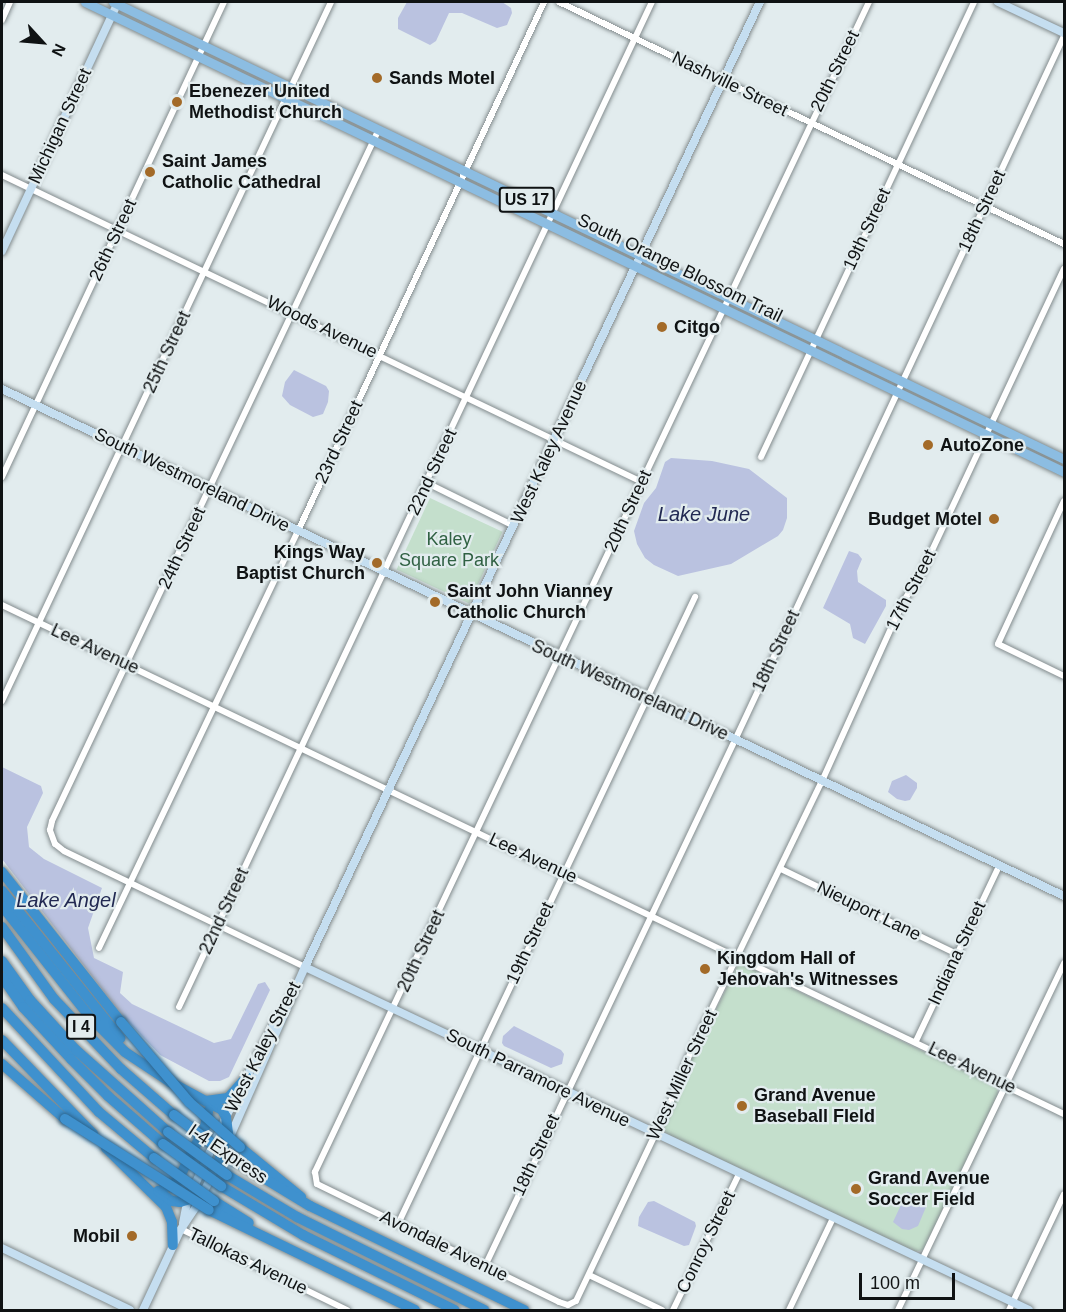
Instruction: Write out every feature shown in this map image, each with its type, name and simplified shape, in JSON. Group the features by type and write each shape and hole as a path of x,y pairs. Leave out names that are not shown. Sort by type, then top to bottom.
{"highway":[{"path":"2,872 121,1022 189,1102 240,1147 289,1185 310,1206"},
{"path":"2,891 93,1007 152,1071"},
{"path":"2,906 90,1017 125,1052 152,1071 222,1110 226,1117 228,1133 218,1163"},
{"name":"I 4","path":"2,927 54,999 121,1069 174,1115 234,1160 310,1206 524,1311"},
{"name":"I-4 Express","path":"2,961 30,1000 76,1050 168,1132 227,1175 297,1217 484,1311"},
{"name":"I-4 Express","path":"2,977 23,1007 71,1059 108,1096 163,1144 221,1186 303,1235 455,1311"},
{"path":"2,1008 92,1105 212,1206"},
{"path":"2,1040 48,1089 71,1118 166,1207 172,1222 174,1245"},
{"path":"2,1052 48,1089"},
{"path":"2,1064 172,1201 188,1202 203,1192"},
{"path":"206,1101 228,1098 247,1077"},
{"path":"152,1185 171,1186 178,1180 207,1121 207,1108 188,1092"},
{"path":"71,1118 212,1206 415,1311"}],"main road":[{"name":"South Orange Blossom Trail","path":"85,2 1065,472"},
{"name":"South Orange Blossom Trail","path":"116,2 1065,459"}],"street":[{"path":"2,20 10,2"},
{"name":"Michigan Street","path":"2,251 116,2"},
{"name":"26th Street","path":"2,477 224,2"},
{"name":"25th Street","path":"2,701 331,2"},
{"name":"23rd Street","path":"99,948 298,531 544,2"},
{"name":"Nashville Street","path":"559,2 1065,244"},
{"name":"22nd Street","path":"179,1006 386,572 652,2"},
{"name":"West Kaley Avenue","path":"305,967 760,2"},
{"name":"20th Street","path":"317,1184 315,1172 810,122 869,2"},
{"name":"19th Street","path":"761,457 974,2"},
{"path":"998,2 1065,35"},
{"name":"18th Street","path":"484,1266 735,740 1065,35"},
{"name":"24th Street","path":"52,837 52,821 379,129"},
{"name":"Woods Avenue","path":"2,175 555,438 642,482"},
{"name":"17th Street","path":"822,781 903,602 921,574 1065,269"},
{"name":"South Westmoreland Drive","path":"2,389 1065,896"},
{"path":"427,483 514,526"},
{"path":"1065,501 998,644 1065,676"},
{"name":"19th Street","path":"398,1224 695,597"},
{"name":"Lee Avenue","path":"2,604 1065,1114"},
{"name":"West Miller Street","path":"572,1304 589,1275 688,1058 822,781"},
{"name":"South Parramore Avenue","path":"52,837 64,851 922,1260 1011,1306 1029,1311"},
{"name":"Indiana Street","path":"915,1041 999,866"},
{"name":"Nieuport Lane","path":"781,869 957,954"},
{"path":"898,1311 1065,963"},
{"name":"West Kaley Street","path":"182,1229 188,1202 226,1117 305,967"},
{"name":"West Kaley Street","path":"143,1311 182,1229 218,1163 305,967"},
{"name":"Conroy Street","path":"673,1311 739,1174"},
{"name":"Avondale Avenue","path":"317,1184 559,1302 572,1304"},
{"path":"1011,1306 1065,1194"},
{"path":"789,1311 833,1218"},
{"name":"Tallokas Avenue","path":"182,1229 347,1311"},
{"path":"2,1248 130,1311"},
{"path":"589,1275 662,1311"}],"green space":[{"name":"Kaley Square Park","path":"430,498 503,532 469,603 397,570"},
{"path":"738,965 748,967 997,1087 998,1094 923,1250 914,1252 665,1133 664,1124 691,1060"}],"water":[{"path":"407,2 502,2 511,8 512,13 507,25 497,28 462,13 449,13 436,41 430,45 398,29 398,18"},
{"path":"294,370 326,386 329,391 328,402 323,414 313,417 290,405 282,396 285,382"},
{"name":"Lake June","path":"671,458 712,461 749,469 787,498 787,518 783,530 778,536 731,564 678,576 654,565 645,558 637,544 634,531 644,503 656,488 665,462"},
{"path":"849,551 858,554 862,559 857,571 858,582 886,600 886,606 865,644 853,638 850,624 823,608"},
{"name":"Lake Angel","path":"2,767 41,786 43,793 27,827 29,847 44,859 102,888 88,928 94,958 123,972 120,993 132,1004 214,1043 231,1039 258,984 265,982 270,990 229,1077 220,1081 209,1081 160,1055 121,1014 2,859"},
{"path":"906,775 917,783 917,788 910,800 905,801 897,799 888,792 892,781"},
{"path":"514,1026 561,1050 564,1054 562,1064 551,1068 504,1046 503,1036"},
{"path":"907,1192 920,1197 926,1207 918,1226 909,1230 902,1229 893,1222"},
{"path":"654,1201 695,1222 696,1226 689,1245 684,1246 638,1226 639,1217 648,1202"}],"place":[{"name":"Sands Motel","path":"377,78"},
{"name":"Ebenezer United Methodist Church","path":"177,102"},
{"name":"Saint James Catholic Cathedral","path":"150,172"},
{"name":"Citgo","path":"662,327"},
{"name":"AutoZone","path":"928,445"},
{"name":"Budget Motel","path":"994,519"},
{"name":"Kings Way Baptist Church","path":"377,563"},
{"name":"Saint John Vianney Catholic Church","path":"435,602"},
{"name":"Kingdom Hall of Jehovah's Witnesses","path":"705,969"},
{"name":"Grand Avenue Baseball FIeld","path":"742,1106"},
{"name":"Grand Avenue Soccer Field","path":"856,1189"},
{"name":"Mobil","path":"132,1236"}]}
